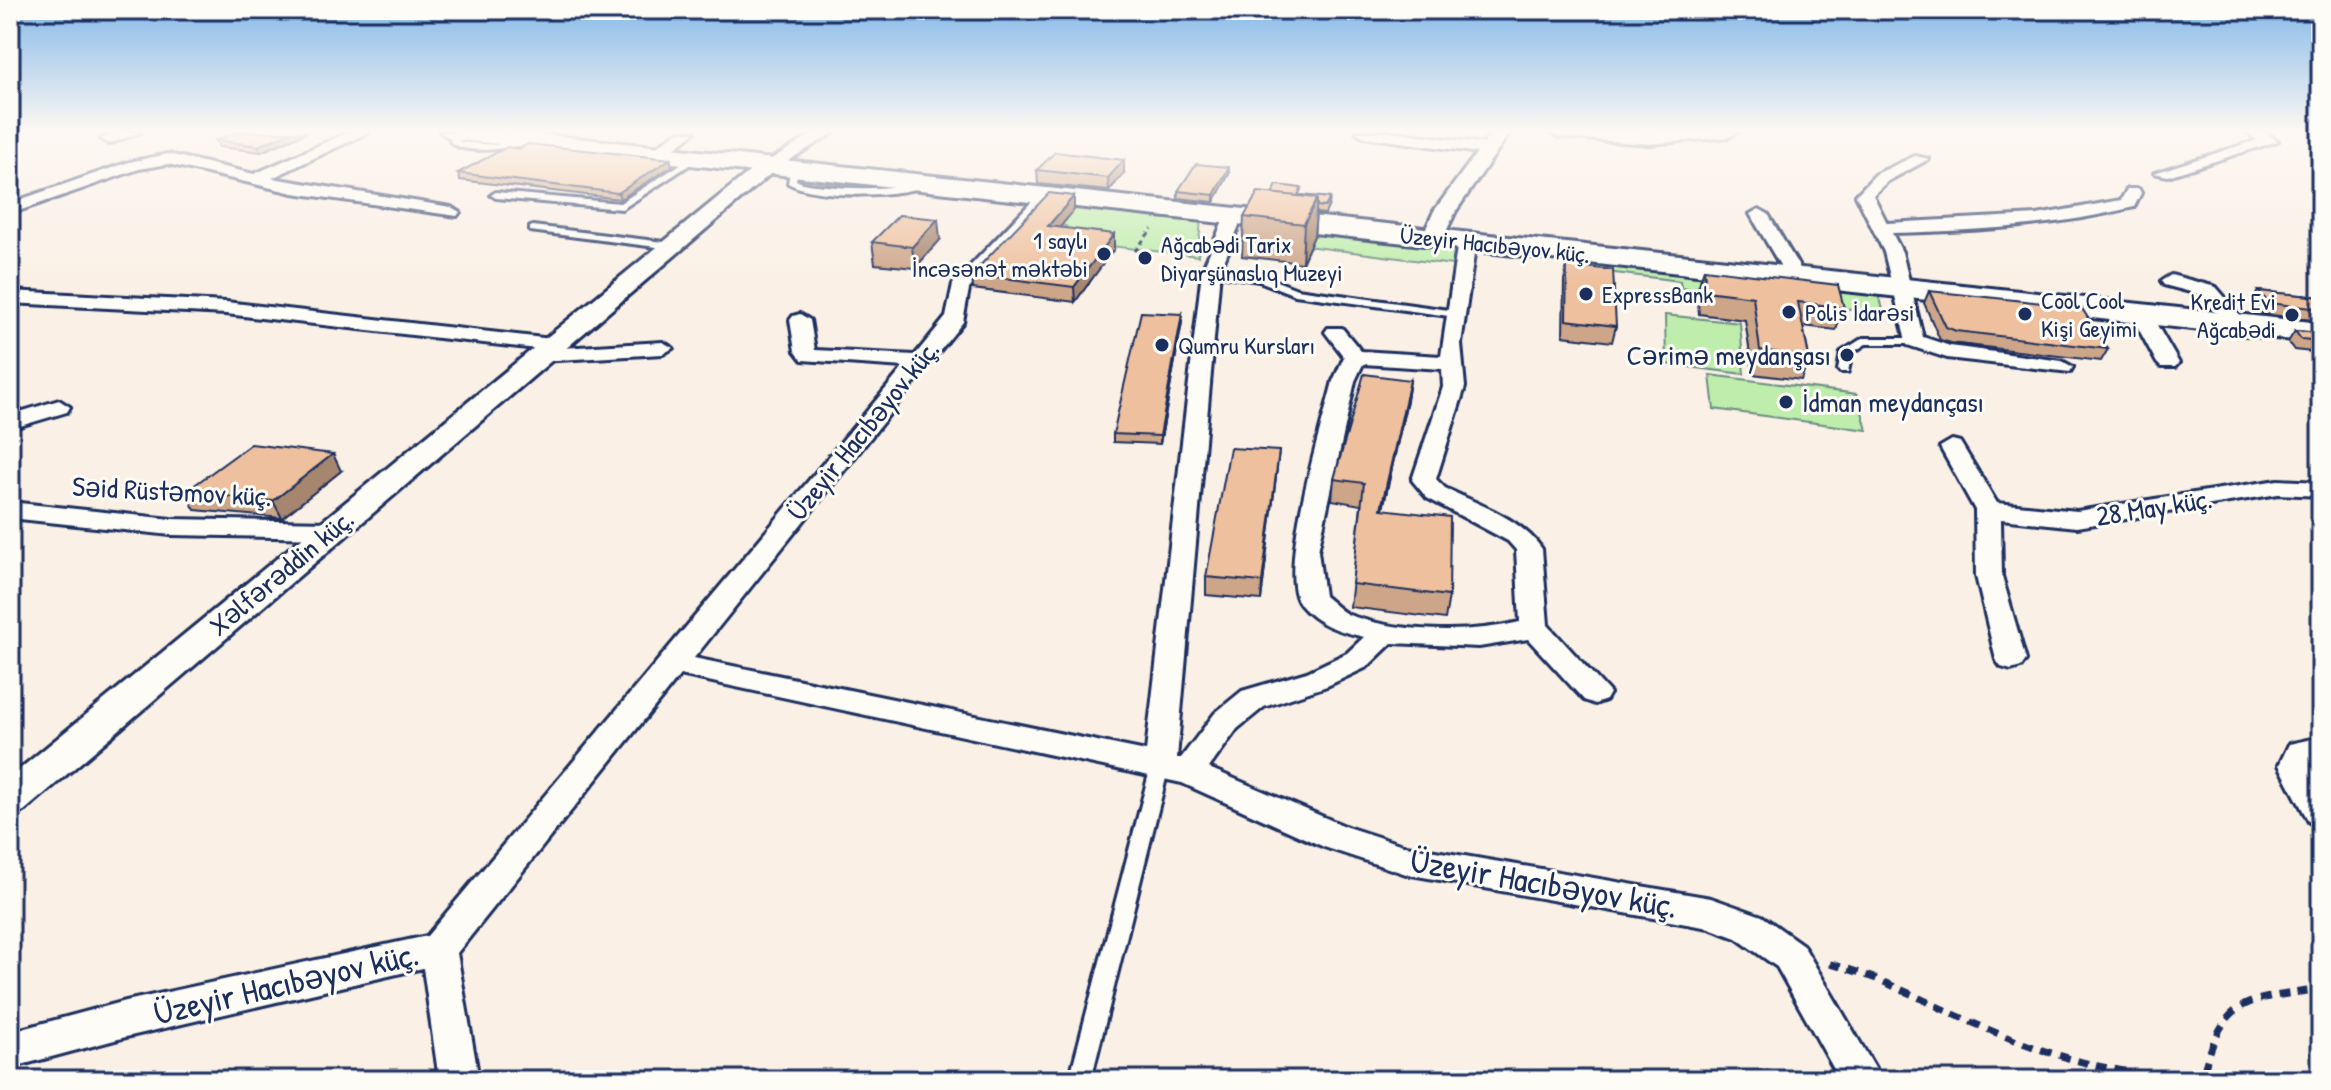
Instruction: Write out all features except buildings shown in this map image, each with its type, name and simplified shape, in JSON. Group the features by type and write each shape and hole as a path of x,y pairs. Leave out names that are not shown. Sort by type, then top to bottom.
{"main road":[{"name":"Üzeyir Hacıbəyov küç.","path":"928,183 1433,237 1589,260 1796,277 2321,333"}],"street":[{"path":"10,209 88,183"},
{"path":"280,183 451,212"},
{"name":"Xəlfərəddin küç.","path":"14,792 672,246 759,183"},
{"path":"1433,237 1440,220 1465,183"},
{"path":"1875,183 1864,195 1893,252 1914,341 1947,352 2062,367"},
{"path":"1881,228 1981,226 2087,215 2128,203 2133,193"},
{"name":"Üzeyir Hacıbəyov küç.","path":"10,1050 126,1019 438,949 956,318 960,288 1047,196"},
{"path":"1759,214 1796,277"},
{"path":"1174,769 1211,271 1234,216"},
{"path":"1467,241 1456,314 1451,406 1424,480 1436,493 1517,535 1529,549 1534,628 1595,693"},
{"path":"2171,281 2209,291 2238,324"},
{"path":"10,297 226,308 546,350 663,348"},
{"path":"2140,313 2168,363"},
{"path":"800,320 805,351 809,356 918,361"},
{"path":"1335,332 1355,357 1452,363"},
{"path":"1355,357 1344,381 1305,551 1311,599 1337,621 1386,633 1458,638 1511,636 1534,628"},
{"path":"10,422 59,407"},
{"path":"1952,447 1988,510 1989,576 2011,660"},
{"name":"28 May küç.","path":"1988,510 2077,519 2278,487 2321,489"},
{"name":"Səid Rüstəmov küç.","path":"10,510 171,527 331,530"},
{"path":"1174,769 1253,699 1317,679 1357,660 1386,633"},
{"name":"Üzeyir Hacıbəyov küç.","path":"670,663 1174,769 1336,837 1406,860 1711,913 1749,927 1790,956 1862,1080"},
{"path":"2321,749 2300,752 2295,765 2321,813"},
{"path":"438,949 459,1080"}],"lane":[{"path":"496,195 622,206 648,183"},
{"path":"533,229 672,246"},
{"path":"1211,271 1261,278 1295,292 1456,314"},
{"path":"1844,370 1847,352 1863,341 1914,341"},
{"path":"1080,1080 1174,769"}],"path":[{"path":"1790,956 1845,967 2048,1057 2162,1080 2202,1077 2214,1039 2230,1012 2285,994 2321,989"}],"green space":[{"path":"1046,203 1201,218 1198,256 1057,240 1066,226 1029,221"},
{"path":"1253,224 1455,245 1452,265 1246,238"},
{"path":"1607,261 1878,290 1884,314 1681,288 1680,281 1607,272"},
{"path":"1665,315 1740,323 1744,374 1666,364"},
{"name":"İdman meydançası","path":"1710,375 1857,394 1867,430 1714,409"}],"place":[{"name":"1 saylı İncəsənət məktəbi","path":"1104,254"},
{"name":"Ağcabədi Tarix Diyarşünaslıq Muzeyi","path":"1145,258"},
{"name":"ExpressBank","path":"1586,294"},
{"name":"Polis İdarəsi","path":"1789,312"},
{"name":"Cool Cool Kişi Geyimi","path":"2025,314"},
{"name":"Kredit Evi Ağcabədi","path":"2292,315"},
{"name":"Qumru Kursları","path":"1162,345"},
{"name":"Cərimə meydanşası","path":"1847,355"},
{"name":"İdman meydançası","path":"1786,402"}]}
